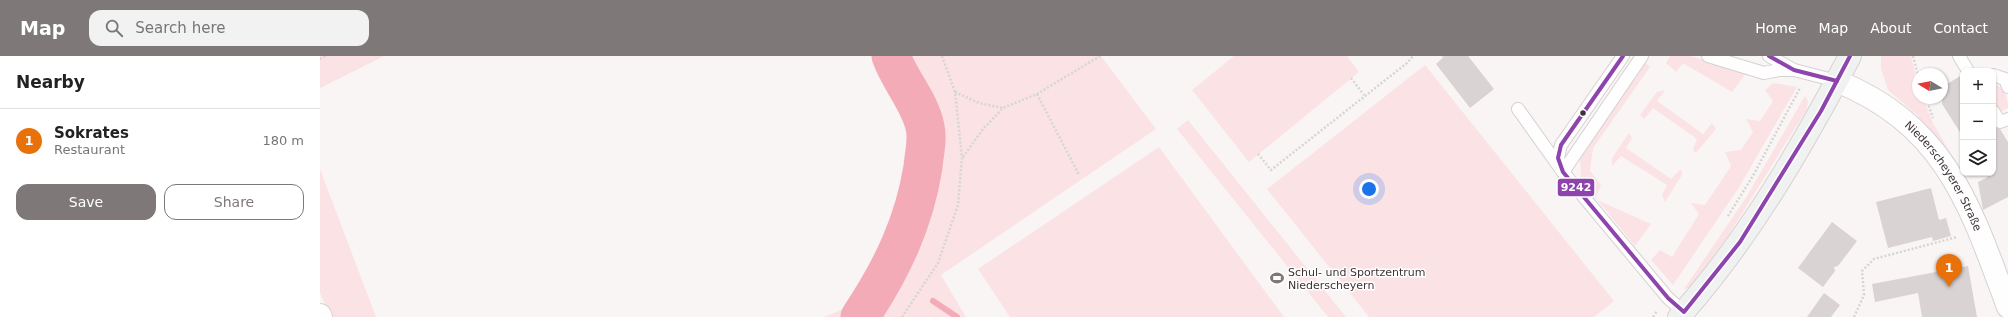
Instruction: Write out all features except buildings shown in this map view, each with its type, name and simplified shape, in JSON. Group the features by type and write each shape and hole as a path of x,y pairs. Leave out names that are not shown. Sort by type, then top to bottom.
{"main road":[{"path":"1681,314 1740,242 1821,111 1850,56"}],"street":[{"name":"Niederscheyerer Straße","path":"1837,80 1857,89 1889,109 1906,122 1932,147 1943,161 1964,196 1980,231 2008,307"}],"lane":[{"path":"1563,172 1558,158 1561,145 1623,56"},
{"path":"1563,172 1642,56"},
{"path":"1708,56 1764,73 1779,70 1794,70 1808,72 1837,80"},
{"path":"1769,56 1794,70"},
{"path":"1959,56 1966,68"},
{"path":"1996,76 2005,79 2008,87"},
{"path":"1518,109 1563,172 1681,314"},
{"path":"1996,116 2000,122 2008,118"}],"path":[{"path":"320,60 326,56"},
{"path":"902,317 938,263 958,205 962,158 955,92 942,56"},
{"path":"962,158 983,129 1003,108 1038,94 1100,56"},
{"path":"1258,154 1271,170 1364,95 1407,63 1413,56"},
{"path":"1914,56 1917,68"},
{"path":"1726,219 1754,174 1808,72"},
{"path":"1351,78 1364,95"},
{"path":"955,92 979,103 1003,108"},
{"path":"1038,94 1079,175"},
{"path":"1854,317 1864,295 1862,271 1874,259 1980,231"}],"shaded area":[{"path":"320,56 384,56 320,88"},
{"path":"898,56 1101,56 1156,129 941,275 966,317 865,317 904,259 925,209 937,164 939,135 913,141 919,109 906,83"},
{"path":"1234,56 1347,56 1359,72 1249,162 1192,90"},
{"path":"1670,56 1690,56 1747,72 1732,92 1683,63 1676,72 1666,63"},
{"path":"1881,56 1911,56 1914,68 1912,68 1912,104 1925,104 1933,123 1952,156 1950,158 1917,115 1888,90 1881,68"},
{"path":"1645,62 1650,67 1593,148 1590,171 1601,185 1596,198 1581,180 1580,157"},
{"path":"1425,65 1614,301 1594,317 1369,317 1267,189"},
{"path":"1773,83 1797,87 1738,189 1673,285 1651,260 1660,250 1672,257 1699,214 1691,203 1705,205 1731,166 1725,152 1741,150 1753,132 1746,119 1760,121 1773,101 1765,90"},
{"path":"1996,85 2004,91 2007,100 2008,108 2000,112 1996,105"},
{"path":"1665,90 1657,101 1703,134 1712,123 1716,129 1696,153 1693,150 1697,139 1653,108 1644,119 1640,115 1657,92"},
{"path":"1805,96 1808,101 1807,109 1728,236 1691,287 1684,289 1747,196"},
{"path":"1188,120 1346,317 1328,317 1177,129"},
{"path":"1629,133 1632,138 1626,148 1671,179 1681,169 1682,175 1665,202 1662,195 1667,185 1621,156 1612,166 1612,158"},
{"path":"1159,147 1284,317 1010,317 978,269"},
{"path":"320,169 376,317 331,317 320,293"},
{"path":"1597,200 1651,224 1635,246"},
{"path":"869,273 870,279 848,317 824,317 843,309"}],"waterway":[{"path":"860,317 892,263 908,226 919,188 926,147 926,132 919,109 899,74 891,56"},
{"path":"933,301 957,317"}],"transit line":[{"name":"9242","path":"1623,56 1561,145 1558,158 1563,172 1668,298 1684,312 1740,242 1821,111 1850,56"},
{"name":"9242","path":"1769,56 1794,70 1837,81"}],"place":[{"name":"Schul- und Sportzentrum Niederscheyern","path":"1277,278"},
{"name":"Sokrates","path":"1949,287"}]}
